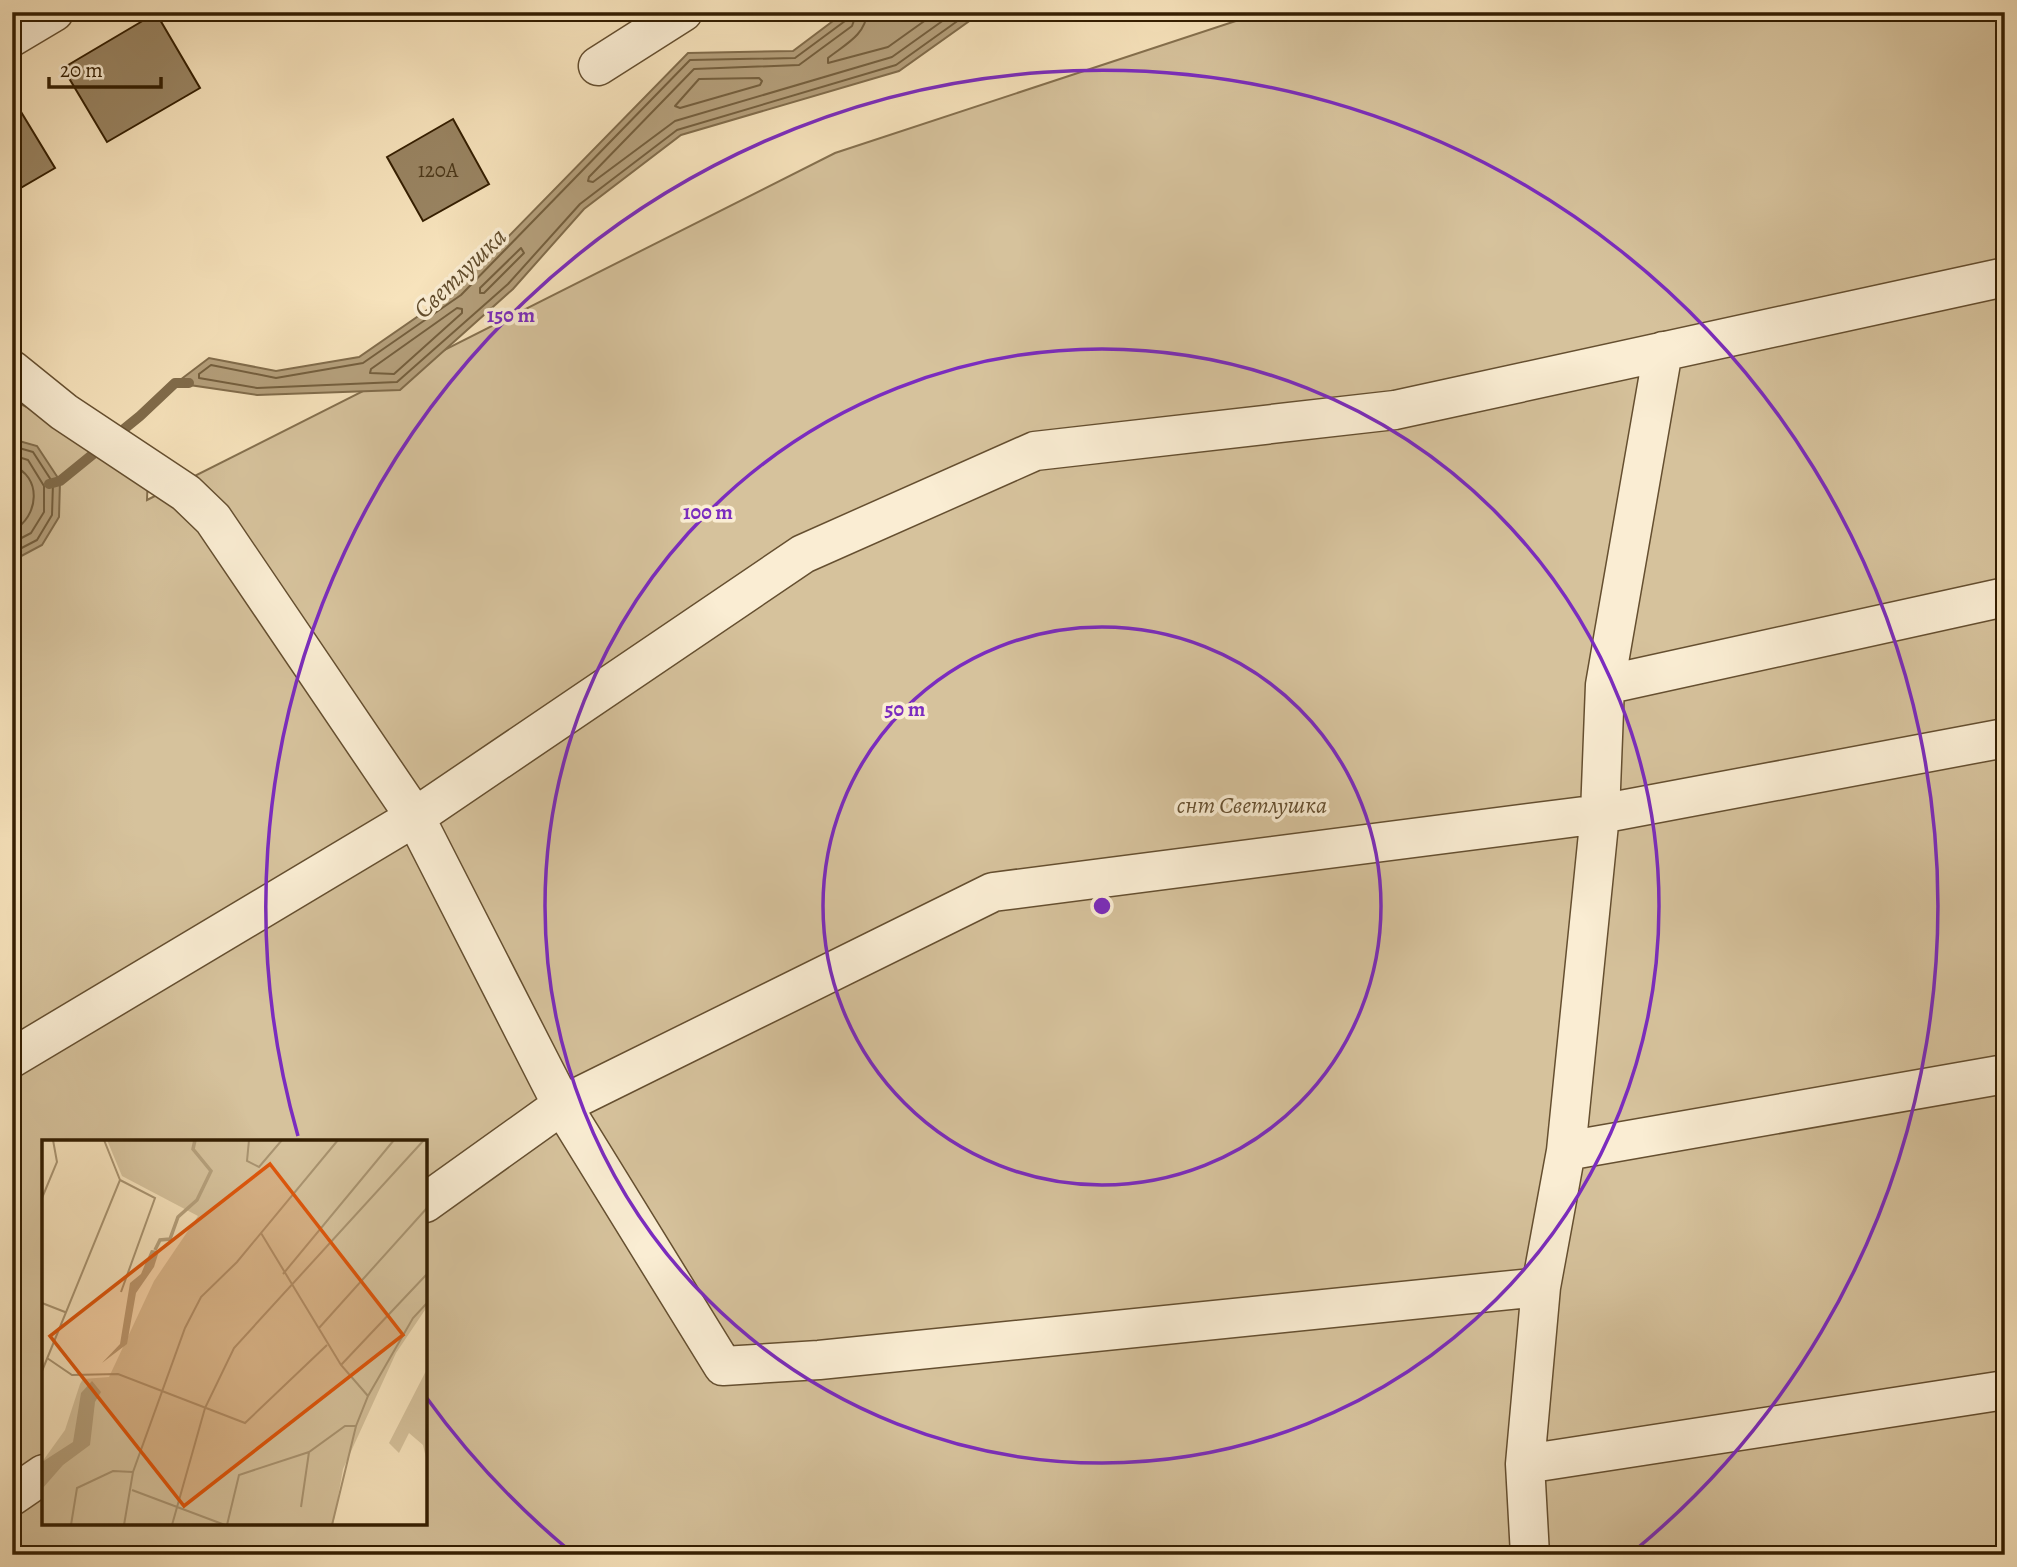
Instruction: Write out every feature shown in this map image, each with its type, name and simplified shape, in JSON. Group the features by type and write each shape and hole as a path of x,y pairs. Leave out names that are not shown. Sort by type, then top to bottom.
{"street":[{"path":"12,37 54,12"},
{"path":"598,66 684,12"},
{"path":"12,1058 415,817 803,554 1035,451 1395,410 2005,277"},
{"path":"1530,1555 1525,1464 1541,1287 1566,1151 1600,814 1605,685 1662,351"},
{"path":"12,370 64,412 186,493 213,519 415,817 562,1105 723,1366 818,1360 1541,1287"},
{"path":"1605,685 2005,597"},
{"path":"427,1202 562,1105 993,892 1600,814 2005,738"},
{"path":"1566,1151 2005,1074"},
{"path":"1525,1464 2005,1390"},
{"path":"12,1496 42,1475"}],"green space":[{"name":"снт Светлушка","path":"1263,12 2005,12 2005,1555 12,1555 12,400 105,444 148,473 147,500 835,153"}],"water":[{"path":"845,12 982,12 899,71 681,135 584,209 513,289 400,390 257,395 176,383 209,358 276,371 359,357 456,290 688,53 793,51"},
{"path":"12,439 37,446 60,481 59,517 42,545 12,561"}],"building":[{"path":"156,13 200,88 107,142 63,68"},
{"path":"12,97 55,168 12,193"},
{"path":"453,119 489,184 423,221 387,157"}],"waterway":[{"name":"Светлушка","path":"49,484 60,481 140,416 175,383 189,383"}]}
